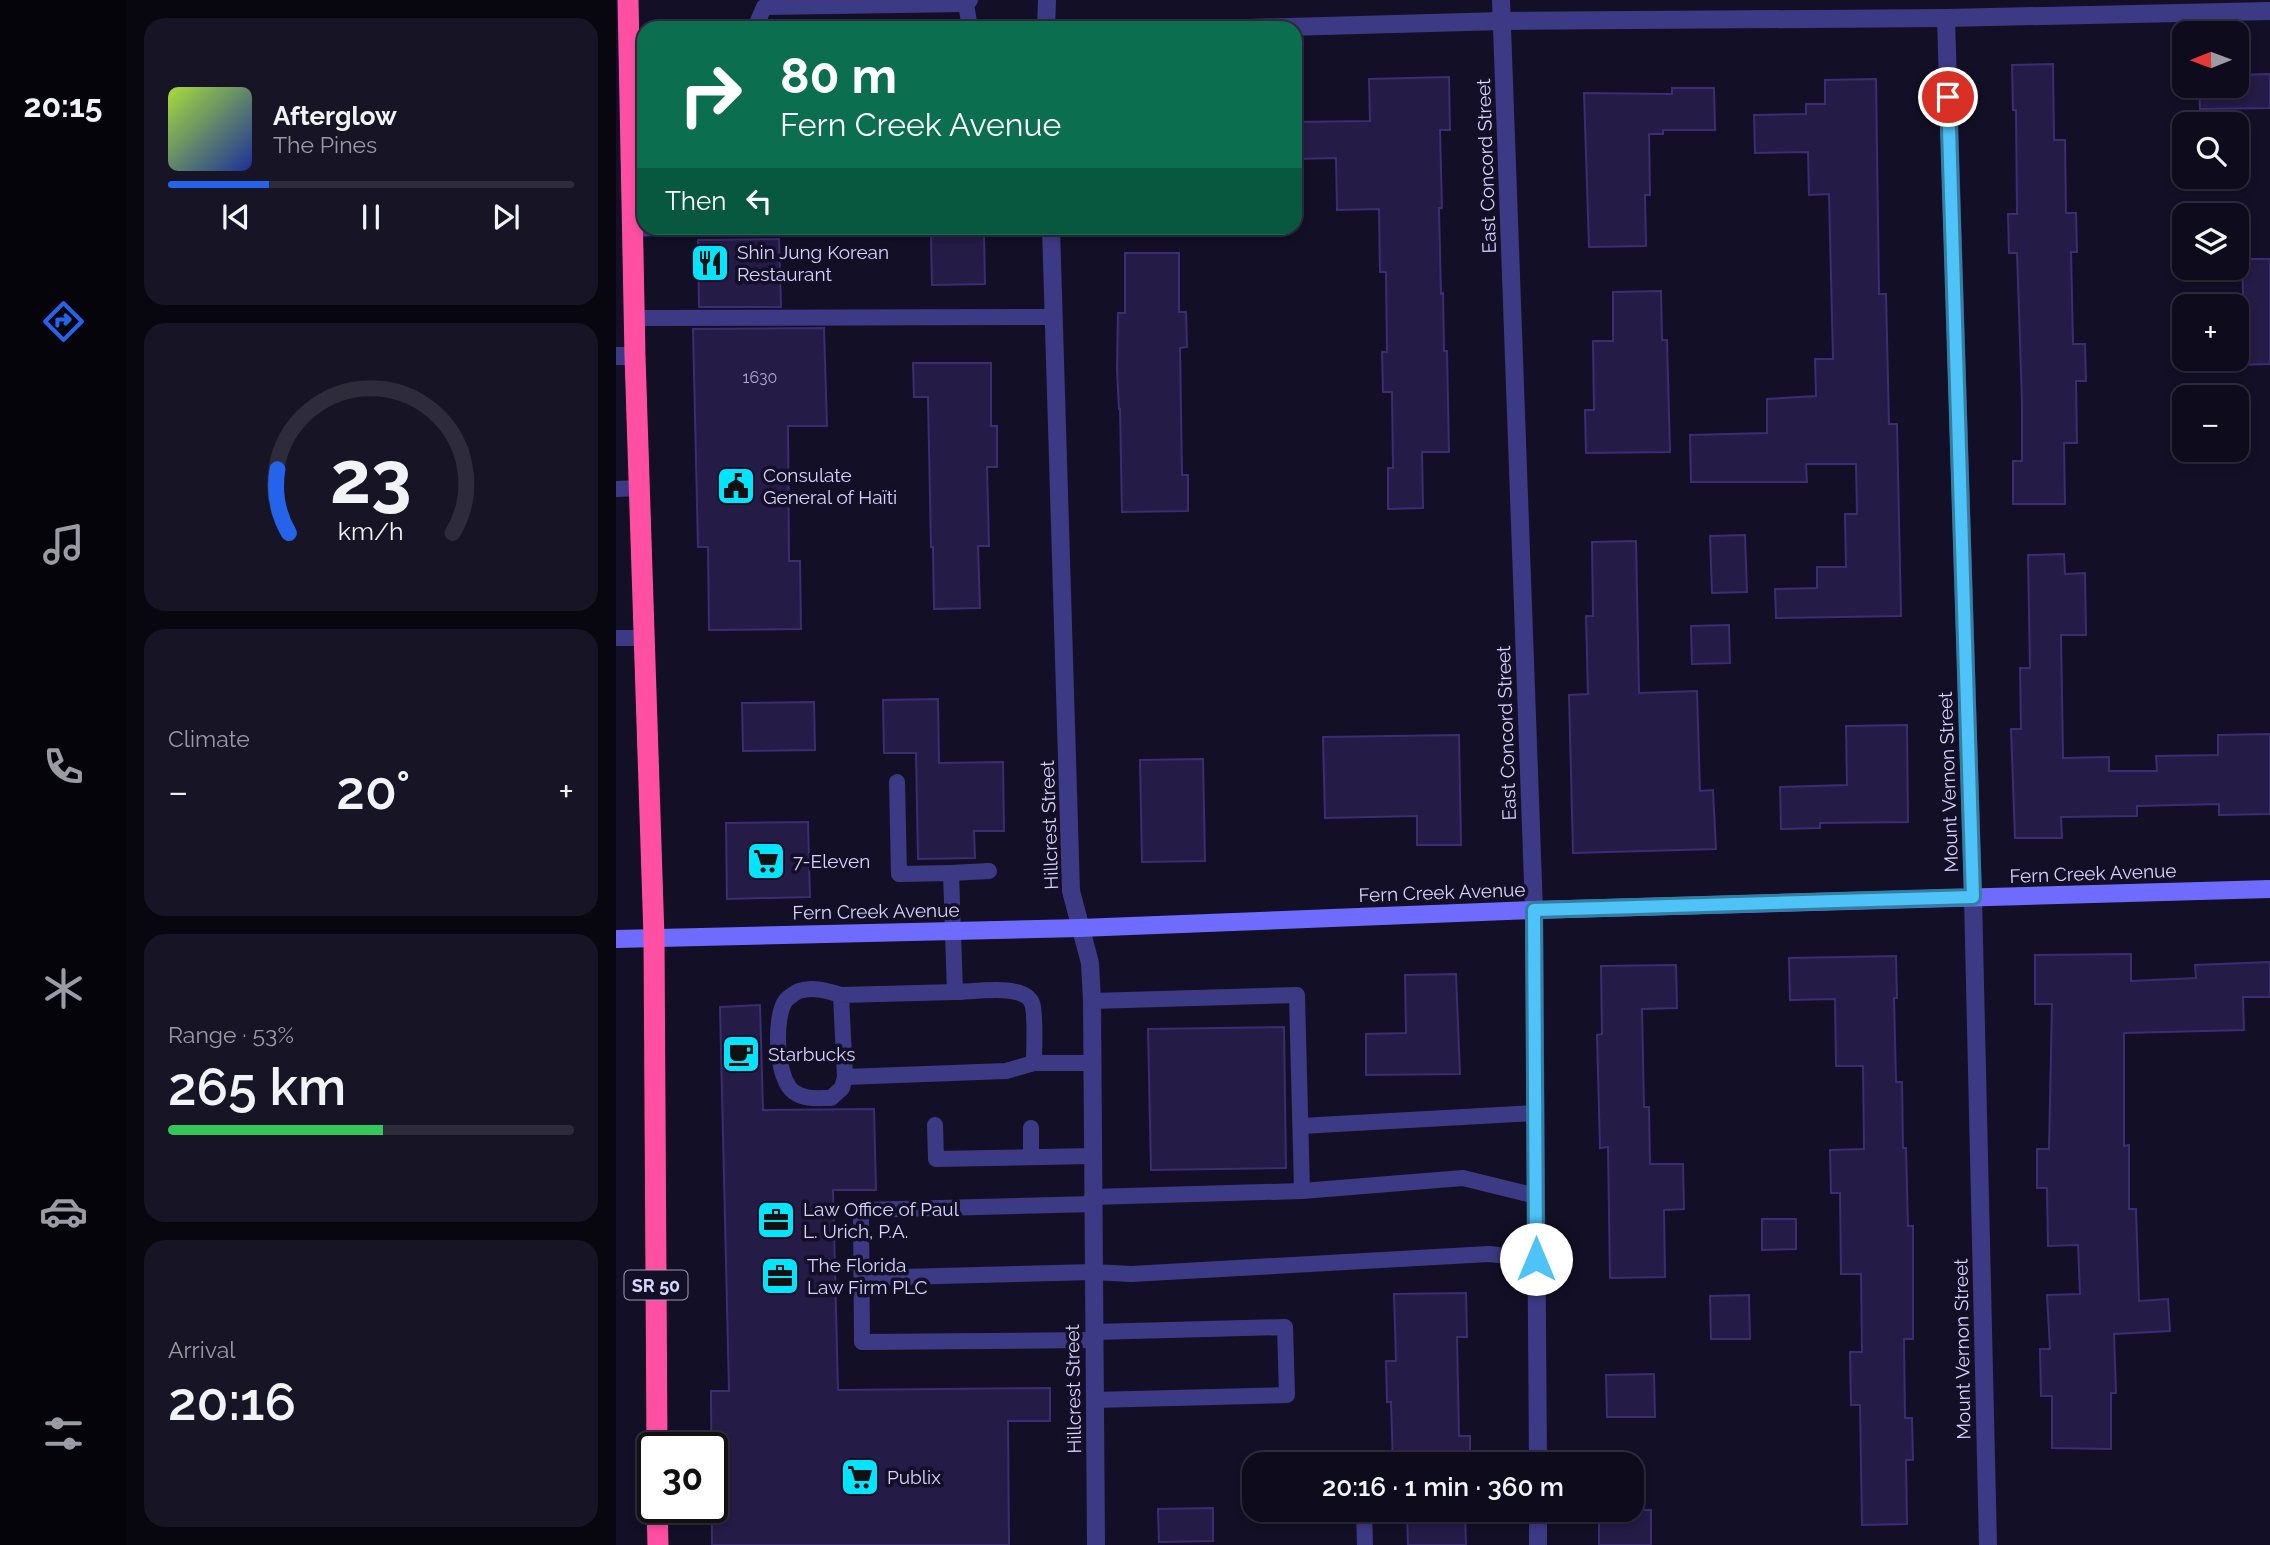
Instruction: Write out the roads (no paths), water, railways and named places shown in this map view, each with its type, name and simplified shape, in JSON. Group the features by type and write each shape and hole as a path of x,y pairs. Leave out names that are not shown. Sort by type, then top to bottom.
{"highway":[{"name":"SR 50","path":"628,0 622,23 636,62 623,111 633,229 634,318 626,356 639,488 654,937 657,1432"},
{"path":"657,1523 658,1545"}],"street":[{"path":"1046,21 1047,0"},
{"name":"East Concord Street","path":"1501,0 1534,910 1538,1452"},
{"path":"1302,27 1502,21 1946,18 2270,11"},
{"name":"Mount Vernon Street","path":"1946,18 1973,897 1987,1545"},
{"name":"Hillcrest Street","path":"1051,235 1071,891 1090,963 1092,1001 1096,1545"},
{"name":"Fern Creek Avenue","path":"616,939 1080,928 1534,910 2270,889"},
{"path":"1538,1522 1538,1545"}],"lane":[{"path":"758,21 764,7 968,2 969,21"},
{"path":"633,229 637,229"},
{"path":"634,318 1054,317"},
{"path":"616,489 639,488"},
{"path":"616,638 644,638"},
{"path":"897,782 899,874 989,871"},
{"path":"951,873 955,992"},
{"path":"841,995 845,1077 842,1088 831,1098 806,1098 791,1091 782,1074 779,1056 778,1024 785,1001 799,990 821,989 841,995 1017,990 1033,1004 1034,1063"},
{"path":"1092,1001 1297,995 1302,1191"},
{"path":"845,1077 1006,1071 1034,1063 1092,1063"},
{"path":"1301,1126 1535,1113"},
{"path":"935,1125 936,1159 1093,1156"},
{"path":"1031,1128 1031,1157"},
{"path":"1094,1400 1287,1395 1285,1327 1094,1336 862,1342 861,1210 1302,1191 1463,1178 1536,1196"},
{"path":"862,1278 1093,1272 1131,1274 1489,1254 1536,1259"},
{"path":"1364,1522 1364,1545"}],"place":[{"name":"Shin Jung Korean Restaurant","path":"710,263"},
{"name":"Consulate General of Haïti","path":"736,486"},
{"name":"7-Eleven","path":"766,861"},
{"name":"Starbucks","path":"741,1054"},
{"name":"Law Office of Paul L. Urich, P.A.","path":"776,1220"},
{"name":"The Florida Law Firm PLC","path":"780,1276"},
{"name":"Publix","path":"860,1477"}]}
